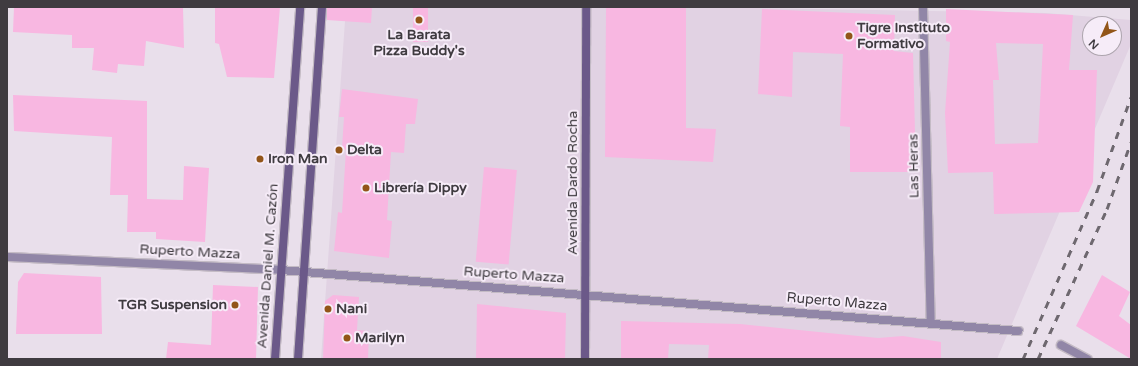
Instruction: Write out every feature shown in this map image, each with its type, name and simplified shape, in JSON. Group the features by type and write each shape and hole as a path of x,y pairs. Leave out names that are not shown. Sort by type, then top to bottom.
{"main road":[{"name":"Avenida Daniel M. Cazón","path":"275,359 280,270 300,7"},
{"path":"298,359 322,7"},
{"name":"Avenida Dardo Rocha","path":"585,359 586,7"}],"street":[{"name":"Las Heras","path":"923,7 931,324"},
{"name":"Ruperto Mazza","path":"7,256 280,270 586,293 1018,331"},
{"path":"1060,345 1087,359"}],"shaded area":[{"path":"346,7 710,7 1045,13 1082,16 1082,56 1122,56 1122,19 1131,20 1131,44 997,359 321,359"}],"building":[{"path":"14,7 183,7 184,48 146,41 144,66 118,64 117,73 92,70 94,48 72,48 72,35 13,32"},
{"path":"215,7 280,7 274,78 227,77 219,44 215,43"},
{"path":"327,7 372,7 371,23 327,20"},
{"name":"La Barata Pizza Buddy's","path":"413,7 428,7 428,42 413,42"},
{"path":"606,7 686,7 686,128 716,129 713,162 605,157"},
{"path":"762,9 895,15 894,51 913,53 916,172 850,172 850,127 840,126 843,54 793,52 792,97 758,94"},
{"path":"946,9 1073,15 1069,70 1097,70 1093,182 1079,212 994,214 993,172 948,173 945,113 950,42 946,41","holes":["996,43 1043,44 1038,143 995,144 993,80 999,80"]},
{"path":"342,89 418,99 415,124 406,124 404,153 391,152 387,220 392,221 389,258 334,251 338,212 342,213 346,150 342,148 344,117 339,117"},
{"path":"13,95 147,101 147,199 183,200 184,166 209,168 205,242 156,239 156,232 127,232 128,195 110,195 112,137 14,131"},
{"path":"484,167 517,170 509,265 476,262"},
{"path":"24,273 101,277 102,334 16,334 18,282"},
{"path":"1102,275 1130,292 1119,316 1131,325 1131,359 1076,326"},
{"path":"213,285 258,287 256,359 166,359 168,342 211,345"},
{"path":"333,295 359,297 357,330 369,331 368,359 323,359 325,301"},
{"path":"477,304 566,313 565,359 476,359"},
{"path":"621,321 740,324 878,338 903,336 941,342 941,359 708,359 709,345 669,344 668,359 621,359"}],"railway":[{"path":"1023,359 1097,191 1131,97"},
{"path":"1038,359 1107,209 1131,142"}],"place":[{"name":"La Barata Pizza Buddy's","path":"419,20"},
{"name":"Tigre Instituto Formativo","path":"849,36"},
{"name":"Delta","path":"339,150"},
{"name":"Iron Man","path":"260,159"},
{"name":"Librería Dippy","path":"366,188"},
{"name":"TGR Suspension","path":"235,305"},
{"name":"Nani","path":"328,309"},
{"name":"Marilyn","path":"347,338"}]}
